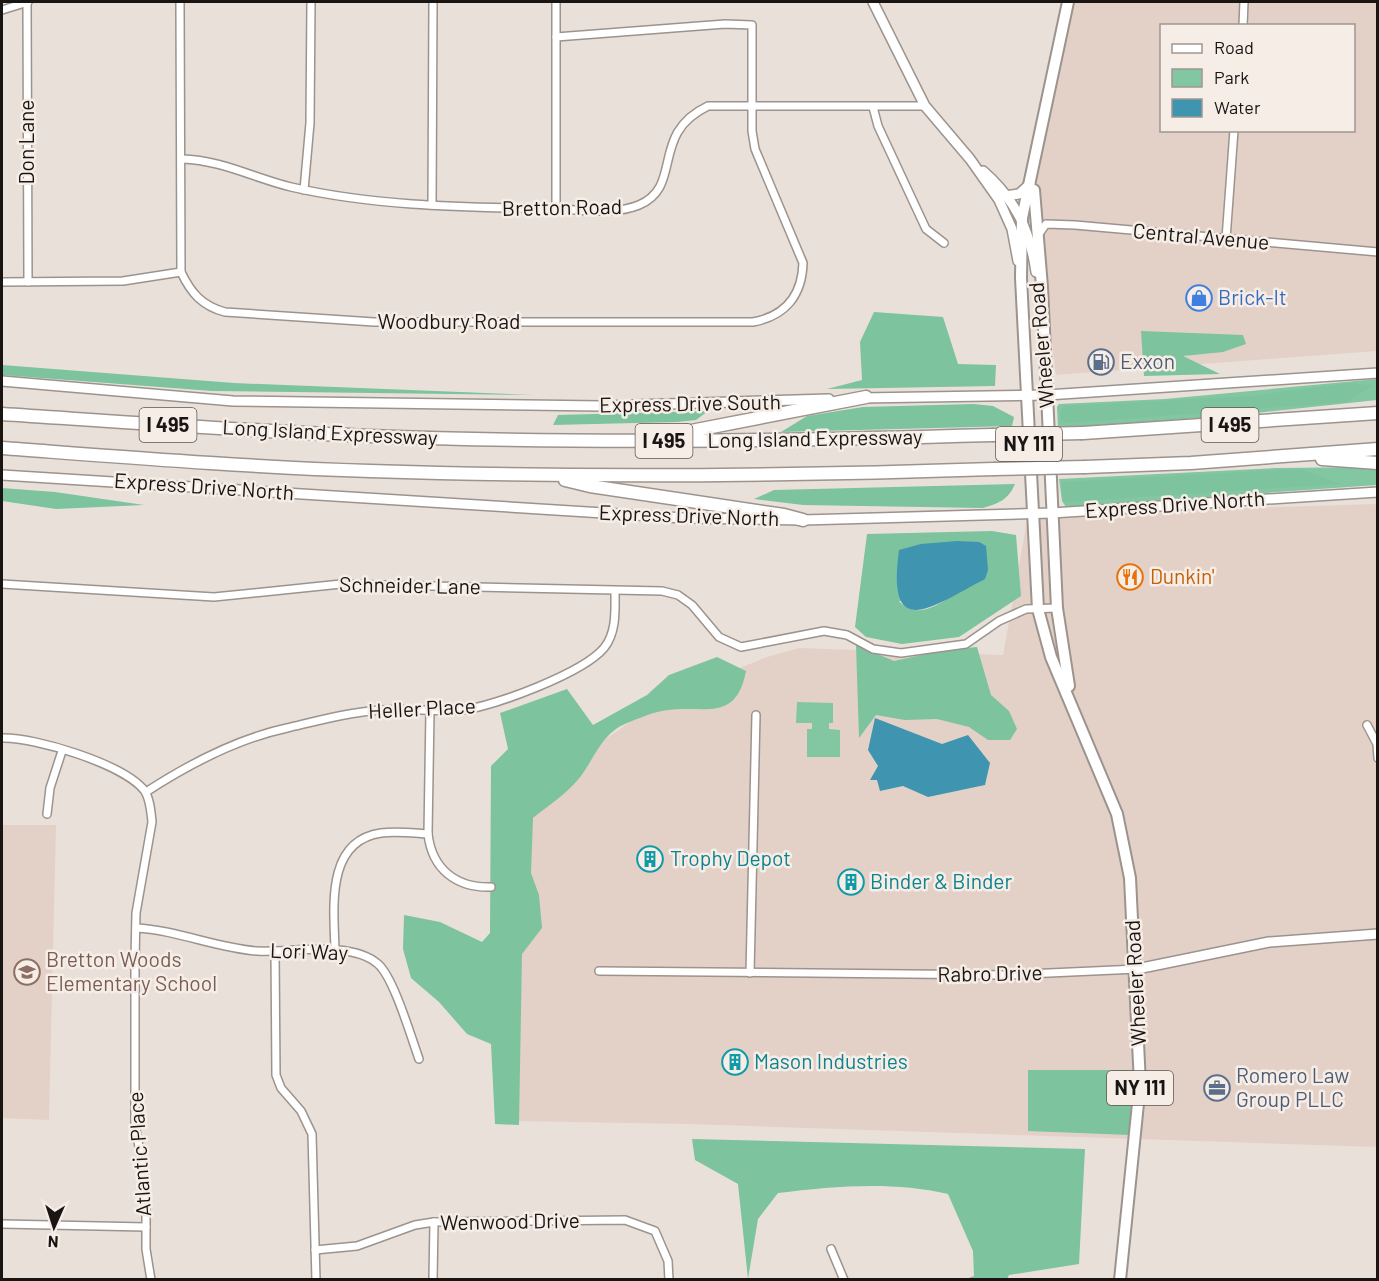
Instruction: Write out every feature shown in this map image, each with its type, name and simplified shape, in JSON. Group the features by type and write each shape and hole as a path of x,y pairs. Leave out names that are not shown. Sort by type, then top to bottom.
{"highway":[{"path":"609,442 642,434 691,431 866,398"},
{"name":"Long Island Expressway","path":"2,414 273,432 609,442 1083,433 1377,413"},
{"name":"Long Island Expressway","path":"2,448 271,466 549,476 793,476 1085,467 1300,456 1377,448"},
{"path":"1300,456 1344,462 1377,463"},
{"path":"549,476 590,486 784,515 803,520"}],"main road":[{"name":"Wheeler Road","path":"873,2 925,106 970,159 999,200 1008,220 1021,278 1031,513 1038,609 1051,657 1070,696 1117,814 1128,857 1137,969 1140,1084 1120,1280"},
{"name":"NY 111","path":"1021,278 1022,218 1068,2"},
{"name":"NY 111","path":"1038,151 1033,202 1045,340"},
{"name":"Wheeler Road","path":"970,159 995,181 1022,218 1033,253 1045,340 1057,608 1070,696"},
{"path":"1005,196 1019,194 1030,184"},
{"name":"Express Drive South","path":"2,381 233,400 601,406 1047,395 1377,373"},
{"name":"Express Drive North","path":"2,475 683,518 803,520 1052,513 1377,492"},
{"name":"Rabro Drive","path":"1137,969 1269,942 1377,934"}],"street":[{"path":"2,10 28,2"},
{"name":"Don Lane","path":"28,2 28,282"},
{"path":"2,282 123,282 181,272 180,2"},
{"path":"304,189 310,123 311,2"},
{"path":"432,205 433,2"},
{"path":"556,2 556,209"},
{"path":"1243,24 1244,2"},
{"name":"Woodbury Road","path":"181,272 189,289 199,300 210,308 225,312 384,322 753,322 770,319 784,310 797,296 802,281 803,263 755,149 752,106 752,25 725,24 556,37"},
{"name":"Bretton Road","path":"182,159 214,162 304,189 432,205 476,209 627,209 642,204 654,195 663,183 673,137 682,123 693,113 708,106 873,108 925,106"},
{"path":"873,108 926,229 944,243"},
{"path":"1226,239 1234,132"},
{"name":"Central Avenue","path":"1037,242 1041,227 1046,224 1377,252"},
{"name":"Schneider Lane","path":"2,584 214,597 341,584 662,591 678,595 692,605 719,637 741,647 797,635 834,632 847,635 873,649 901,652 966,644 999,621 1026,609 1057,608"},
{"name":"Heller Place","path":"146,792 212,755 247,740 285,728 365,711 466,709 506,700 593,658 605,647 611,634 615,591"},
{"path":"430,711 428,834 430,850 446,873 465,885 491,887"},
{"path":"750,973 756,715"},
{"path":"1367,725 1377,744 1377,758"},
{"path":"2,738 23,739 114,768 129,776 146,792"},
{"path":"47,814 50,788 62,750"},
{"name":"Atlantic Place","path":"146,792 152,822 138,895 136,928 135,1124 146,1187 146,1227 151,1280"},
{"path":"335,950 335,882 339,865 349,850 379,833 428,834"},
{"name":"Lori Way","path":"136,928 174,933 239,948 276,951 335,950 367,956 379,964 388,979 419,1059"},
{"path":"276,951 276,1075 281,1088 301,1111 312,1134 316,1280"},
{"name":"Rabro Drive","path":"599,971 1006,975 1137,969"},
{"name":"Wenwood Drive","path":"315,1250 357,1246 415,1225 434,1222 625,1220 655,1231 668,1261 669,1280"},
{"path":"433,1280 434,1222"},
{"path":"2,1224 146,1227"},
{"path":"831,1249 844,1280"}],"shaded area":[{"path":"1069,2 1377,2 1377,351 1056,375 1034,203 1040,152"},
{"path":"1377,504 1377,1147 687,1124 513,1121 515,824 568,765 665,698 767,657 799,648 1003,655 1028,515"},
{"name":"Bretton Woods Elementary School","path":"2,825 56,825 49,1120 2,1118"}],"green space":[{"path":"874,312 943,317 958,364 996,365 995,386 827,389 862,380 860,342"},
{"path":"1141,331 1243,335 1246,344 1223,352 1183,356 1220,374 1144,376"},
{"path":"2,365 234,383 532,395 212,391 2,375"},
{"path":"1377,379 1377,400 1229,416 1058,428 1057,407 1059,404 1165,399"},
{"path":"1349,383 1372,386 1346,402 1067,423 1061,421 1060,413 1064,406 1252,396"},
{"path":"974,404 993,406 1014,417 1012,426 781,432 807,416 863,407"},
{"path":"708,411 696,420 677,422 553,425 558,415"},
{"path":"1378,467 1377,485 1066,507 1062,501 1059,479 1276,468"},
{"path":"1300,469 1339,484 1063,502 1062,482"},
{"path":"1015,484 1002,500 983,508 803,505 754,499 774,490"},
{"path":"2,488 55,492 144,505 56,509 2,501"},
{"path":"992,531 1016,535 1021,596 959,637 902,644 866,637 855,627 867,534","holes":["951,596 932,607 918,610 911,609 899,601"]},
{"path":"856,645 894,661 945,650 977,647 991,695 1009,711 1017,729 1010,740 988,740 969,727 937,719 905,720 876,715 859,738"},
{"path":"717,657 746,671 735,698 727,705 717,708 657,712 617,728 605,740 576,782 533,818 531,873 539,895 542,928 522,954 519,1125 495,1124 491,1044 467,1034 439,1002 411,978 403,949 404,915 440,922 482,942 490,933 491,766 508,749 500,713 567,689 593,725 647,695 669,675"},
{"path":"797,702 833,703 833,723 829,723 829,729 840,730 840,757 807,757 807,729 812,729 812,723 796,723"},
{"path":"1028,1070 1132,1070 1130,1135 1028,1131"},
{"path":"692,1139 1085,1149 1079,1264 1009,1275 1007,1279 966,1279 974,1276 973,1251 948,1194 906,1187 863,1186 778,1193 758,1219 748,1279 738,1184 695,1160"}],"water":[{"path":"979,542 986,546 988,570 985,579 932,606 918,610 907,608 900,598 897,579 899,550 921,544"},
{"path":"875,718 942,744 968,735 990,763 985,785 928,797 903,786 880,791 877,780 870,780 878,766 868,750"}],"place":[{"name":"Brick-It","path":"1199,298"},
{"name":"Exxon","path":"1101,362"},
{"name":"Dunkin'","path":"1130,577"},
{"name":"Trophy Depot","path":"650,859"},
{"name":"Binder & Binder","path":"851,882"},
{"name":"Bretton Woods Elementary School","path":"27,972"},
{"name":"Mason Industries","path":"735,1062"},
{"name":"Romero Law Group PLLC","path":"1217,1088"}]}
